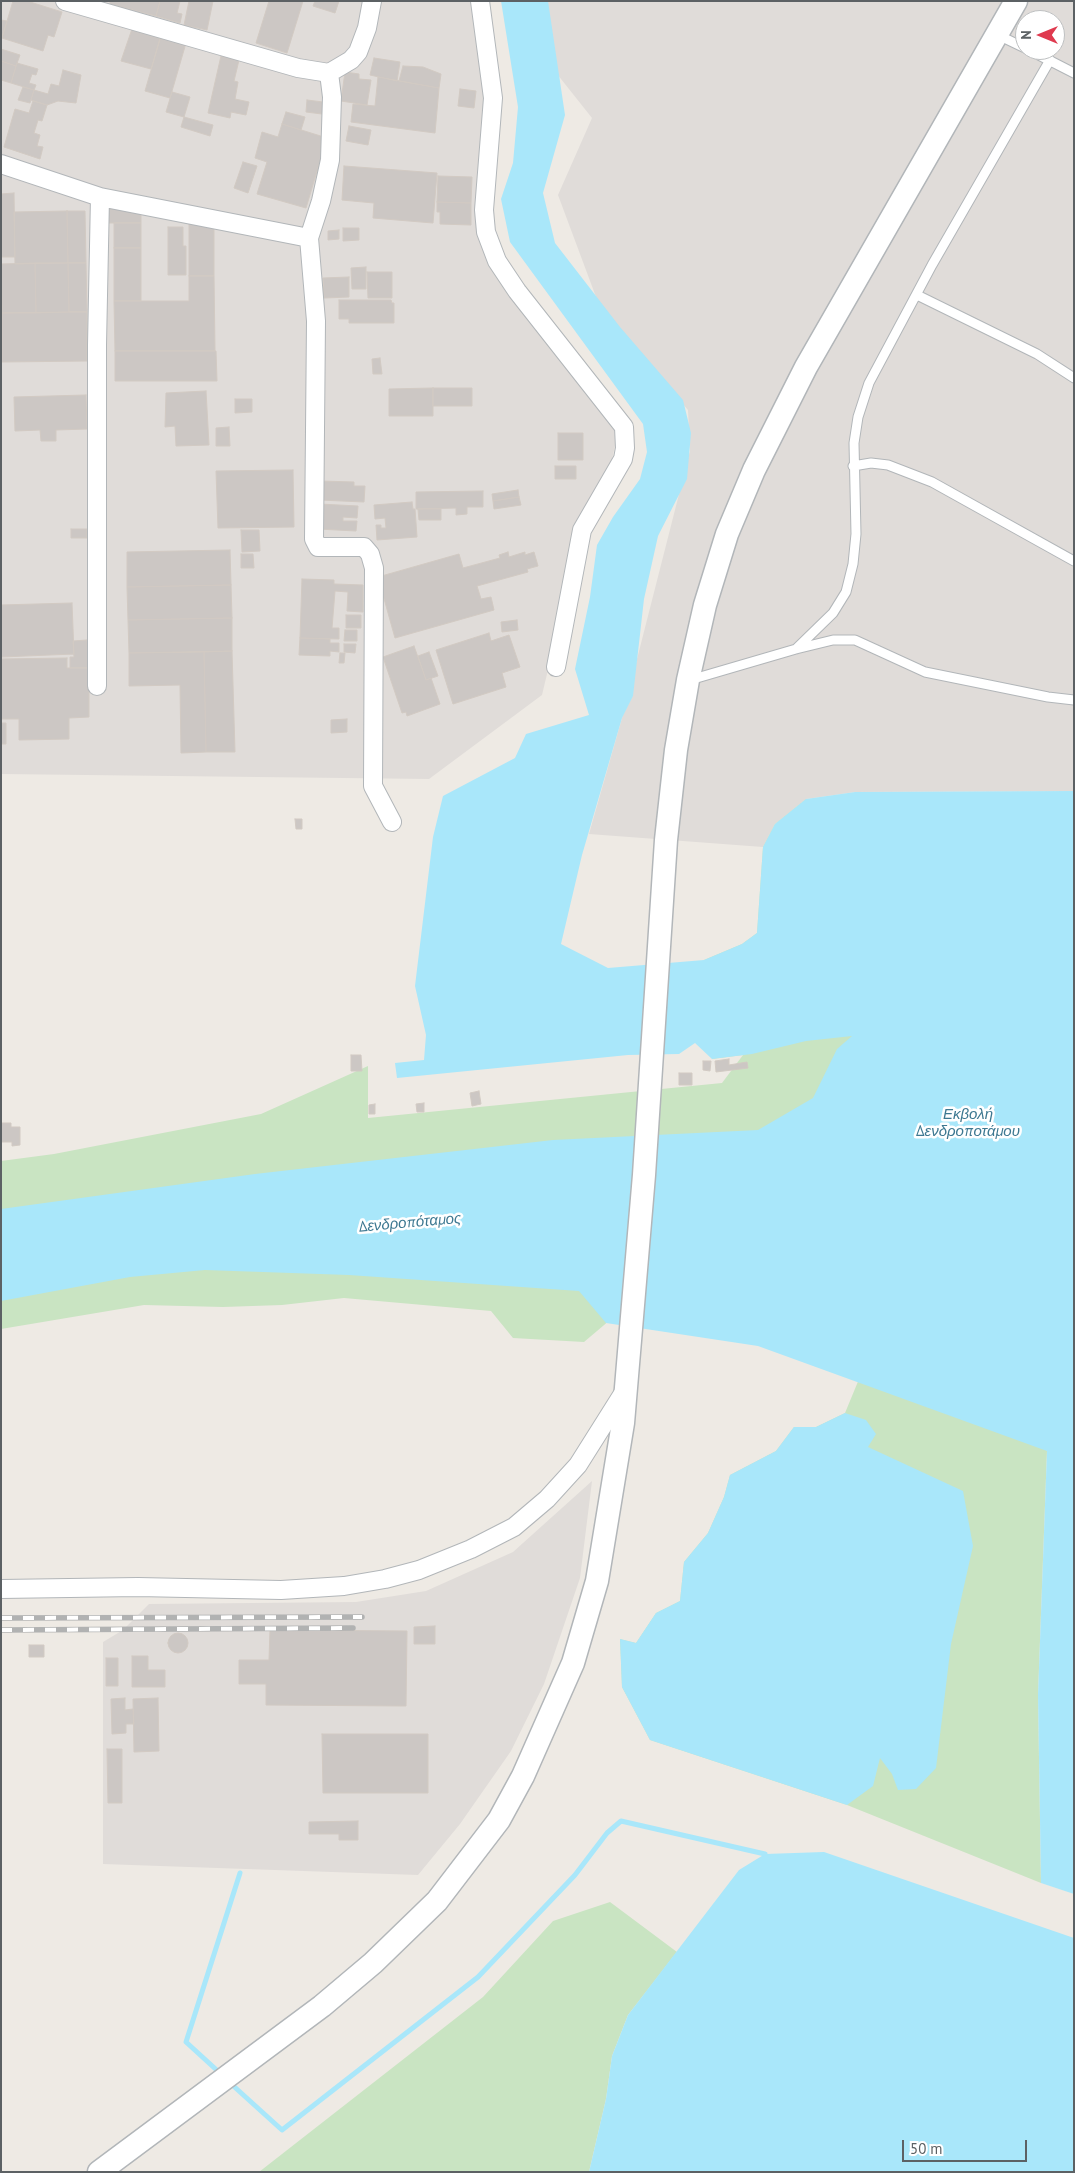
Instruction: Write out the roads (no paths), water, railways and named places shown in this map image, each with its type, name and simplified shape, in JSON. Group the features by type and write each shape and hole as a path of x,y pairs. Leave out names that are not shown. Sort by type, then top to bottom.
{"street":[{"path":"65,1 298,68 329,73 350,60 358,52 367,28 372,1"},
{"path":"480,1 492,98 484,210 486,232 497,261 516,291 624,427 625,448 623,459 582,530 556,667"},
{"path":"100,2172 322,2006 373,1962 437,1901 499,1820 523,1776 576,1654 597,1581 612,1500 622,1423 644,1175 668,820 676,750 688,680 705,605 727,534 754,470 806,367 1016,1"},
{"path":"329,73 332,105 330,160 321,201 309,238 316,321 314,539 318,546 364,547 370,554 374,568 373,786 392,822"},
{"path":"1,164 100,197 309,238"},
{"path":"97,686 97,345 100,197"},
{"path":"1,1589 138,1587 281,1590 344,1586 385,1579 419,1570 471,1549 514,1527 547,1499 578,1465 625,1391"}],"lane":[{"path":"997,35 1015,43"},
{"path":"796,648 833,613 846,592 854,564 856,534 854,466 858,417 869,383 916,295 1050,60 1074,73"},
{"path":"916,295 1037,354 1074,378"},
{"path":"854,466 880,464 932,482 1074,561"},
{"path":"688,680 796,648 833,640 855,640 925,672 1048,697 1074,700"}],"water":[{"path":"501,1 548,1 565,115 543,193 555,243 620,327 683,400 691,433 687,479 658,536 644,599 633,696 622,718 582,855 561,944 608,968 704,960 742,944 757,933 763,847 775,824 806,799 855,792 1074,791 1074,1894 1041,1883 1038,1695 1047,1451 758,1346 606,1323 579,1291 349,1275 205,1270 130,1277 1,1301 1,1209 255,1174 553,1140 758,1130 813,1098 837,1049 852,1036 806,1041 752,1054 712,1059 695,1043 679,1054 628,1055 397,1078 395,1063 424,1060 426,1035 415,986 433,837 443,796 515,758 526,734 589,715 575,669 590,597 597,545 613,517 640,479 647,452 643,424 510,242 501,199 513,163 518,107"},
{"path":"845,1413 866,1420 876,1434 868,1447 963,1491 973,1546 951,1644 936,1768 916,1789 898,1790 892,1774 880,1758 873,1786 847,1805 650,1740 622,1687 620,1639 636,1643 656,1613 680,1601 684,1562 708,1533 724,1497 730,1475 776,1451 794,1427 816,1427"},
{"path":"824,1852 1074,1938 1074,2172 589,2172 606,2099 612,2056 628,2015 739,1870 765,1854"}],"waterway":[{"path":"229,2082 282,2130 478,1977 575,1875 607,1833 621,1821 765,1854"},
{"path":"221,2074 186,2042 240,1873"}],"railway":[{"path":"1,1618 362,1617"},
{"path":"1,1630 353,1628"}],"water label":[{"name":"Εκβολή Δενδροποτάμου","path":"968,1124"},
{"name":"Δενδροπόταμος","path":"410,1223"}]}
